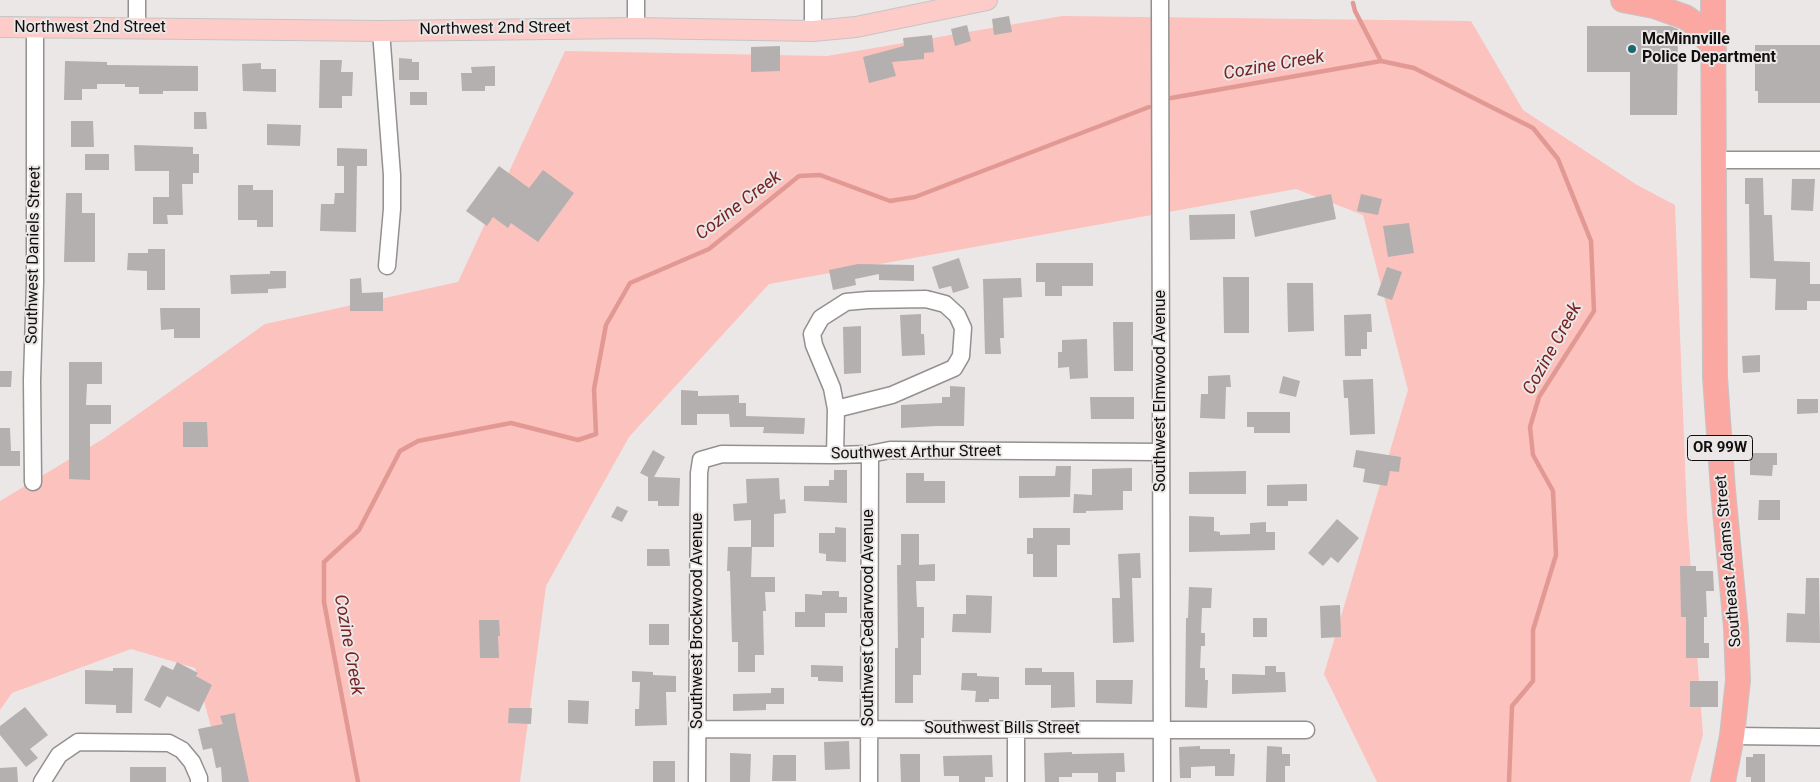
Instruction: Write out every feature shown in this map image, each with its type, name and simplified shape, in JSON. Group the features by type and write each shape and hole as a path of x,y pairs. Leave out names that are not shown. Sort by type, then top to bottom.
{"highway":[{"path":"1623,0 1654,6 1685,17 1698,26 1714,49"},
{"name":"OR 99W","path":"1713,0 1714,160"},
{"name":"Southeast Adams Street","path":"1714,160 1715,378 1722,480 1736,628 1738,680 1732,736 1723,782"}],"main road":[{"name":"Northwest 2nd Street","path":"0,27 381,31 636,28 814,31 865,26 987,0"}],"street":[{"path":"137,0 137,28"},
{"path":"636,0 636,28"},
{"path":"814,0 814,31"},
{"name":"Southwest Elmwood Avenue","path":"1160,0 1162,782"},
{"name":"Southwest Daniels Street","path":"33,482 35,27"},
{"path":"381,31 392,175 392,209 387,266"},
{"path":"1714,160 1820,160"},
{"path":"835,455 836,408 832,388 814,345 812,334 820,318 846,302 868,300 926,299 945,304 957,315 963,328 961,356 954,368 892,395 836,408"},
{"name":"Southwest Arthur Street","path":"701,460 722,454 835,455 870,454 890,450 1161,452"},
{"name":"Southwest Cedarwood Avenue","path":"869,782 870,454"},
{"name":"Southwest Brockwood Avenue","path":"697,782 698,473 701,460"},
{"name":"Southwest Bills Street","path":"698,729 1306,730"},
{"path":"1016,729 1016,782"},
{"path":"1732,736 1820,737"},
{"path":"42,782 59,755 78,742 169,743 182,750 192,762 199,782"}],"shaded area":[{"path":"1062,16 1471,21 1523,110 1637,185 1675,205 1687,516 1703,735 1690,782 1377,782 1324,674 1408,390 1363,215 1296,189 769,284 629,437 546,586 520,782 226,782 195,668 131,649 12,693 0,710 0,501 103,439 265,324 458,282 565,51 827,56"}],"building":[{"path":"1009,16 1012,32 994,35 992,19"},
{"path":"967,25 971,41 955,46 951,29"},
{"name":"McMinnville Police Department","path":"1587,26 1670,26 1678,29 1677,115 1630,115 1630,72 1587,72"},
{"path":"932,35 934,52 924,53 924,59 892,62 896,76 869,83 863,57 904,46 903,38"},
{"path":"1755,45 1820,45 1820,103 1758,103 1758,91 1755,91"},
{"path":"780,46 780,71 751,72 751,47"},
{"path":"399,58 412,59 412,62 419,62 419,80 399,80"},
{"path":"320,60 342,60 341,72 353,72 352,96 342,96 342,108 319,108"},
{"path":"65,61 107,62 107,65 198,66 198,91 163,91 163,94 139,94 139,87 125,87 125,84 97,84 97,89 82,89 82,100 64,100"},
{"path":"261,63 261,69 276,69 276,92 243,91 242,64"},
{"path":"495,66 495,86 485,86 485,91 462,91 461,73 472,73 471,67"},
{"path":"410,92 427,92 427,105 410,105"},
{"path":"194,112 206,112 207,129 194,129"},
{"path":"71,121 93,121 94,147 71,147"},
{"path":"267,124 301,125 300,146 267,145"},
{"path":"134,145 193,147 193,154 199,154 199,173 193,173 193,184 182,184 183,215 167,215 168,224 153,224 153,197 169,197 169,171 135,171"},
{"path":"337,148 367,149 367,166 357,166 356,232 320,231 321,204 334,204 335,193 344,193 344,166 337,166"},
{"path":"85,154 109,154 109,170 85,170"},
{"path":"499,166 529,188 543,170 574,193 538,242 511,223 508,228 493,217 487,226 466,211"},
{"path":"1745,178 1763,178 1764,215 1772,215 1774,261 1810,262 1810,284 1820,284 1820,301 1807,301 1807,310 1775,310 1776,279 1750,278 1749,204 1745,204"},
{"path":"1792,179 1815,179 1813,211 1791,210"},
{"path":"238,185 253,185 253,190 273,190 273,227 257,227 257,220 238,220"},
{"path":"66,193 82,193 82,213 95,213 95,262 64,262"},
{"path":"1331,194 1336,219 1255,237 1250,211"},
{"path":"1361,194 1382,199 1378,215 1357,211"},
{"path":"1235,214 1235,239 1190,240 1189,215"},
{"path":"1409,223 1414,253 1388,257 1383,226"},
{"path":"148,249 165,249 165,290 147,290 147,271 127,270 128,253 148,253"},
{"path":"959,258 969,288 953,293 951,286 939,289 932,267"},
{"path":"1036,263 1093,263 1093,286 1062,286 1062,296 1045,296 1045,282 1036,282"},
{"path":"858,264 914,265 914,281 879,280 879,274 855,279 856,285 833,290 829,270"},
{"path":"1387,267 1402,272 1392,300 1377,295"},
{"path":"270,271 286,271 286,288 268,289 268,293 231,294 230,275 270,274"},
{"path":"1223,277 1249,277 1249,333 1224,333"},
{"path":"361,278 362,293 383,292 383,311 350,311 350,279"},
{"path":"1021,278 1022,297 1003,298 1004,338 1000,338 1001,354 985,354 983,279"},
{"path":"1287,283 1313,283 1314,331 1288,332"},
{"path":"160,308 200,308 200,338 174,338 174,329 161,330"},
{"path":"921,314 921,334 924,334 925,355 902,356 900,315"},
{"path":"1371,314 1372,332 1367,332 1367,349 1361,349 1361,356 1345,356 1344,315"},
{"path":"1113,322 1133,322 1133,371 1114,371"},
{"path":"861,326 861,373 844,374 843,327"},
{"path":"1087,339 1088,378 1070,379 1069,367 1058,368 1058,352 1062,352 1062,340"},
{"path":"1760,355 1760,372 1743,373 1742,356"},
{"path":"69,362 102,362 102,384 87,384 86,405 111,405 111,424 90,424 90,480 69,479"},
{"path":"0,371 12,371 11,387 0,387"},
{"path":"1230,375 1231,387 1226,387 1225,419 1200,418 1201,394 1208,394 1208,376"},
{"path":"1283,376 1300,381 1296,397 1279,393"},
{"path":"1373,379 1375,434 1350,435 1348,398 1344,398 1343,380"},
{"path":"950,386 965,387 964,426 901,428 901,405 942,403 942,397 950,397"},
{"path":"681,390 698,391 698,396 739,395 739,403 746,403 746,416 805,418 804,434 763,433 764,427 730,427 729,414 697,414 697,425 681,425"},
{"path":"1090,397 1134,397 1134,419 1091,419"},
{"path":"1797,399 1818,399 1818,413 1797,414"},
{"path":"1247,412 1290,412 1290,433 1254,433 1254,427 1247,427"},
{"path":"183,422 207,422 208,447 183,447"},
{"path":"0,428 10,428 11,451 20,451 20,466 0,466"},
{"path":"653,450 665,457 654,477 680,478 679,506 658,506 658,501 648,501 648,477 640,473"},
{"path":"1356,450 1401,457 1399,472 1390,471 1387,486 1363,482 1365,469 1353,467"},
{"path":"1750,453 1777,453 1777,465 1773,465 1772,476 1750,475"},
{"path":"1056,466 1071,466 1070,497 1019,498 1019,476 1055,476"},
{"path":"1132,468 1132,491 1123,491 1123,510 1073,513 1074,494 1092,495 1092,469"},
{"path":"834,470 847,470 847,503 804,501 804,486 829,486 829,480 834,480"},
{"path":"1246,471 1246,494 1189,494 1189,472"},
{"path":"906,473 924,473 924,481 945,481 945,503 906,503"},
{"path":"779,478 780,500 785,499 786,513 774,514 774,547 751,547 751,520 734,521 733,504 747,503 746,479"},
{"path":"1307,484 1307,501 1288,501 1288,506 1267,506 1267,485"},
{"path":"1759,500 1780,500 1780,520 1758,520"},
{"path":"617,506 628,511 622,522 611,517"},
{"path":"1189,516 1214,517 1214,531 1220,532 1220,535 1250,534 1250,523 1266,522 1266,532 1275,532 1275,550 1189,552"},
{"path":"1337,519 1359,538 1338,563 1331,557 1323,566 1308,553"},
{"path":"835,527 846,528 846,562 826,561 826,554 819,553 819,533 835,533"},
{"path":"1033,528 1070,528 1070,545 1057,545 1057,577 1033,577 1033,554 1027,554 1027,538 1033,538"},
{"path":"901,534 919,534 919,565 935,564 935,581 916,581 917,607 924,607 924,638 921,638 921,675 913,675 913,703 895,703 895,648 898,648 897,565 901,565"},
{"path":"728,547 752,547 751,577 775,577 775,592 765,592 766,611 763,611 764,655 755,655 755,672 738,672 738,642 732,642 730,571 727,571"},
{"path":"647,549 669,549 670,566 647,566"},
{"path":"1140,553 1141,578 1132,578 1134,642 1113,643 1112,598 1120,598 1118,554"},
{"path":"1680,566 1696,566 1696,571 1713,571 1714,591 1706,591 1707,617 1704,617 1704,643 1709,643 1709,658 1686,658 1686,617 1681,617"},
{"path":"1806,578 1819,578 1820,643 1786,642 1787,613 1805,614"},
{"path":"1189,587 1212,588 1211,608 1202,608 1201,633 1205,633 1205,646 1201,646 1200,668 1205,668 1205,680 1208,680 1207,708 1185,707 1186,618 1188,618"},
{"path":"822,591 839,591 839,597 847,597 847,613 825,613 825,627 795,627 795,612 805,612 805,594 822,595"},
{"path":"966,595 992,596 991,633 952,632 953,614 966,614"},
{"path":"1340,605 1341,637 1321,638 1320,606"},
{"path":"1253,618 1267,618 1267,637 1253,637"},
{"path":"479,620 499,620 499,658 480,658"},
{"path":"649,624 669,624 669,645 649,645"},
{"path":"177,662 198,673 196,676 212,685 199,712 167,696 160,708 144,700 162,665 173,670"},
{"path":"811,665 843,666 843,682 818,681 818,677 811,677"},
{"path":"1265,666 1276,666 1276,672 1285,672 1286,692 1232,694 1232,674 1265,675"},
{"path":"113,668 133,668 132,713 116,713 116,705 85,704 85,670 113,671"},
{"path":"1025,668 1042,668 1042,672 1074,672 1075,707 1051,708 1051,685 1025,685"},
{"path":"632,671 653,672 653,675 676,676 676,692 666,692 667,725 635,726 635,709 639,709 640,682 632,682"},
{"path":"962,673 977,673 977,676 999,677 999,699 989,699 989,702 975,702 976,691 961,690"},
{"path":"1096,680 1133,680 1132,704 1096,703"},
{"path":"1690,681 1718,681 1718,707 1690,707"},
{"path":"771,688 784,688 784,704 766,704 766,710 733,711 733,694 771,693"},
{"path":"568,700 589,701 588,724 568,723"},
{"path":"25,707 48,735 30,749 38,758 26,767 0,735 0,726"},
{"path":"509,708 532,708 531,724 508,723"},
{"path":"235,713 249,782 222,782 221,767 216,768 212,748 203,750 198,729 223,724 220,716"},
{"path":"849,741 850,769 825,770 824,742"},
{"path":"1200,746 1200,749 1230,749 1230,754 1235,754 1234,776 1215,776 1215,766 1191,767 1191,778 1180,778 1179,747"},
{"path":"1267,746 1282,747 1282,754 1290,754 1290,766 1285,766 1285,782 1266,782"},
{"path":"1072,752 1072,754 1124,753 1125,772 1116,772 1116,782 1098,782 1098,773 1072,773 1072,777 1059,777 1059,782 1045,782 1044,753"},
{"path":"730,753 751,754 750,782 730,782"},
{"path":"900,754 920,754 920,782 901,782"},
{"path":"1753,754 1765,754 1765,782 1751,782 1751,777 1746,777 1746,757 1753,757"},
{"path":"773,755 796,755 796,781 772,781"},
{"path":"992,755 993,777 985,777 985,782 959,782 959,776 944,776 943,756"},
{"path":"653,761 675,761 675,782 653,782"},
{"path":"17,767 18,782 0,782 0,768"},
{"path":"130,767 166,767 166,782 130,782"}],"waterway":[{"path":"1353,3 1355,11 1381,61"},
{"name":"Cozine Creek","path":"1171,98 1381,61 1414,68 1533,128 1558,159 1591,241 1594,311 1539,397 1530,427 1533,455 1553,491 1556,555 1533,630 1533,681 1512,706 1509,782"},
{"name":"Cozine Creek","path":"358,782 324,602 324,562 359,530 400,451 418,441 511,423 578,440 596,434 594,389 606,325 630,283 709,249 799,176 820,175 890,201 915,197 1149,107"}],"place":[{"name":"McMinnville Police Department","path":"1632,49"}]}
